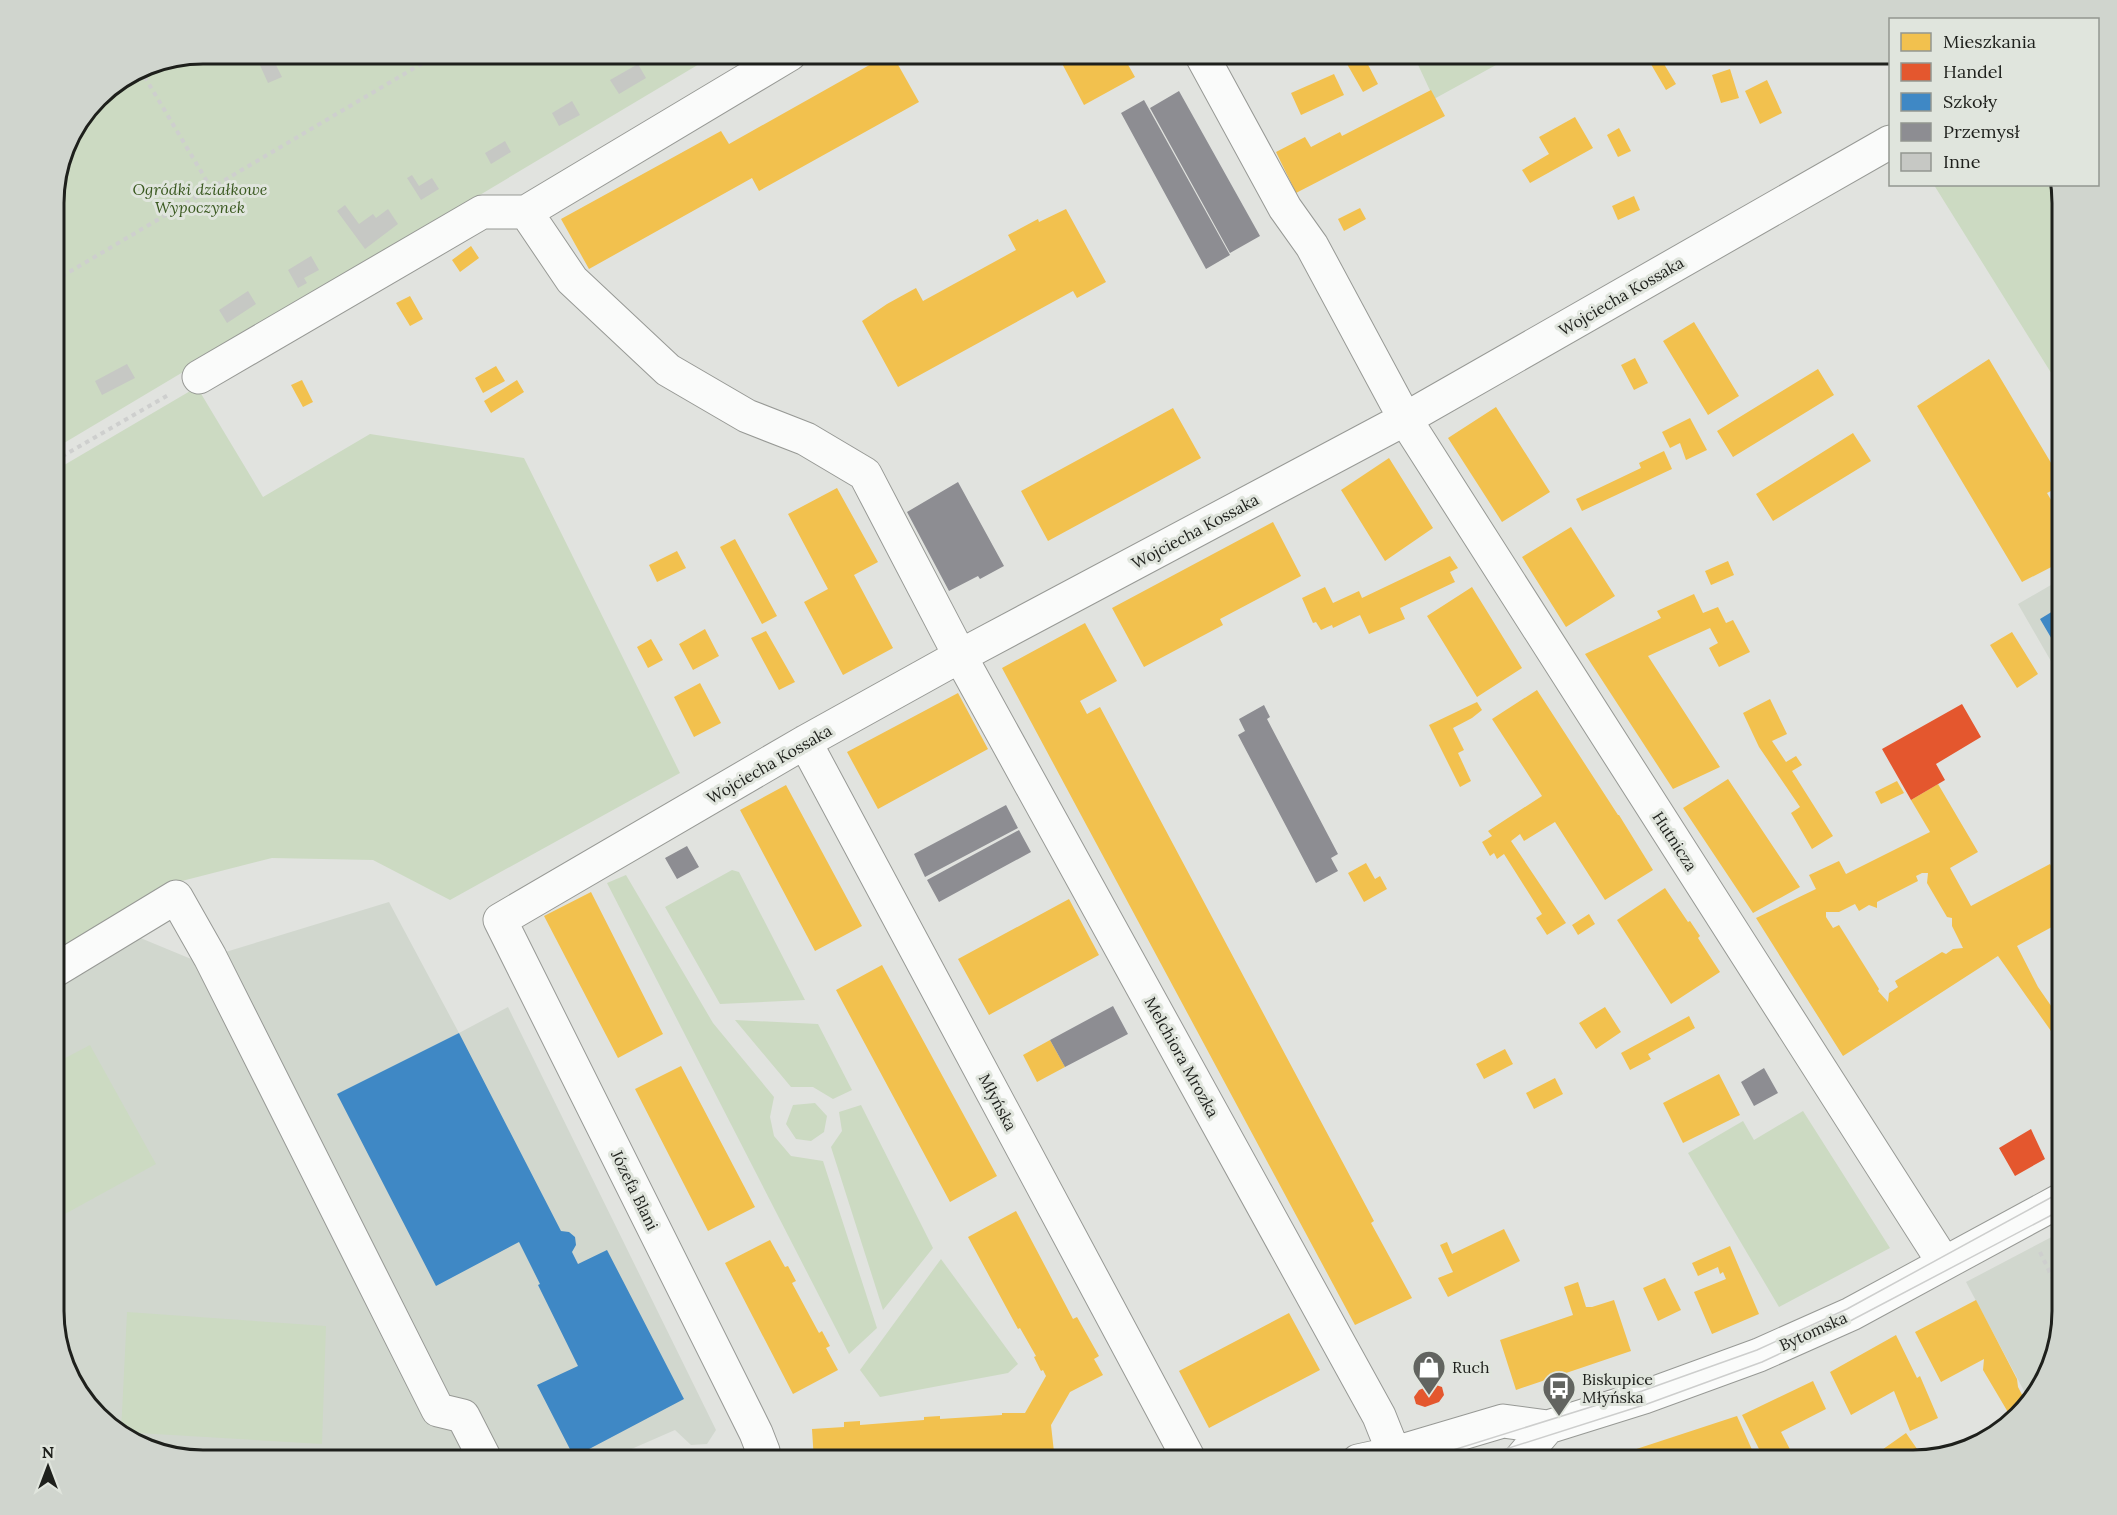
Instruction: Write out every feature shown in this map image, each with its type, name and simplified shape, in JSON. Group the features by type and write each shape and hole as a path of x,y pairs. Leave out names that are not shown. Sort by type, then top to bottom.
{"street":[{"name":"Hutnicza","path":"1207,64 1285,208 1312,246 1405,419 1944,1263"},
{"path":"199,377 482,212 526,212 772,65"},
{"name":"Wojciecha Kossaka","path":"500,920 805,742 960,656 1405,419 1889,143"},
{"name":"Melchiora Mrozka","path":"526,212 572,280 668,370 747,416 806,439 865,474 960,656 1380,1416 1393,1450"},
{"name":"Młyńska","path":"805,742 1184,1450"},
{"path":"65,964 176,897 210,957 438,1410 463,1416 480,1450"},
{"name":"Józefa Blani","path":"500,920 763,1450"},
{"name":"Bytomska","path":"1417,1450 1503,1421 1548,1427 1644,1397 1760,1355 1851,1314 2052,1205"},
{"path":"1528,1450 1548,1427"}],"path":[{"path":"65,274 420,65"},
{"path":"145,77 211,188"},
{"path":"65,455 199,377"},
{"path":"2040,1252 2052,1277"}],"shaded area":[{"path":"2052,584 2052,663 2018,604"},
{"path":"389,902 459,1033 508,1007 716,1430 707,1444 691,1445 675,1430 629,1450 185,1449 150,1440 119,1422 105,1410 88,1389 75,1365 67,1339 65,1321 65,981 138,937 196,961"},
{"path":"2052,1237 2050,1339 2038,1373 2026,1394 1966,1282"}],"green space":[{"path":"1418,64 1497,64 1434,99"},
{"name":"Ogródki działkowe Wypoczynek","path":"194,65 698,65 65,442 65,194 69,167 88,126 105,105 134,83 159,72"},
{"path":"1935,186 2051,186 2052,374"},
{"path":"197,387 263,497 370,434 524,458 680,773 450,900 373,860 272,858 174,883 65,948 65,465"},
{"path":"732,870 739,872 805,1000 720,1004 665,907"},
{"path":"626,875 713,1023 774,1097 770,1117 774,1136 791,1156 823,1161 877,1328 849,1354 607,883"},
{"path":"735,1020 818,1024 852,1090 833,1099 813,1087 791,1087"},
{"path":"90,1045 156,1164 65,1214 65,1058"},
{"path":"815,1103 827,1116 824,1132 811,1141 796,1139 786,1124 793,1105"},
{"path":"861,1105 933,1248 883,1310 831,1147 842,1131 839,1112"},
{"path":"1803,1111 1890,1248 1779,1307 1688,1153 1743,1121 1754,1140"},
{"path":"941,1259 1018,1364 1008,1373 880,1397 860,1370"},
{"path":"127,1312 326,1326 322,1444 136,1433 121,1424"}],"building: Mieszkania":[{"path":"1063,64 1128,64 1135,77 1084,105"},
{"path":"1347,64 1368,64 1378,84 1363,92"},
{"path":"1651,64 1664,64 1676,84 1666,90"},
{"path":"870,65 898,65 919,102 759,191 752,178 589,269 561,219 721,131 729,144"},
{"path":"1730,69 1739,98 1721,103 1712,75"},
{"path":"1334,74 1344,95 1301,115 1291,93"},
{"path":"1767,80 1782,113 1760,124 1745,91"},
{"path":"1431,90 1445,116 1296,193 1276,152 1305,137 1311,147 1340,132 1342,136"},
{"path":"1575,117 1593,148 1530,183 1522,170 1549,154 1539,137"},
{"path":"1619,128 1631,151 1618,157 1607,135"},
{"path":"1634,196 1640,210 1618,220 1612,206"},
{"path":"1360,208 1366,219 1344,231 1338,219"},
{"path":"1066,209 1106,282 1077,298 1073,291 898,387 862,321 916,288 923,301 1016,250 1008,235 1038,219 1039,222"},
{"path":"471,246 479,258 460,272 452,260"},
{"path":"410,296 423,319 410,326 396,303"},
{"path":"1694,322 1739,396 1708,415 1663,341"},
{"path":"1635,358 1648,383 1634,390 1621,365"},
{"path":"1989,359 2052,465 2052,490 2047,493 2052,501 2052,567 2022,582 1917,406"},
{"path":"496,366 505,381 483,393 475,378"},
{"path":"1818,369 1834,395 1733,457 1717,431"},
{"path":"302,380 313,402 303,407 291,385"},
{"path":"517,380 524,392 491,413 484,401"},
{"path":"1496,407 1550,492 1502,522 1448,438"},
{"path":"1173,408 1201,458 1048,541 1021,491"},
{"path":"1690,418 1707,450 1686,460 1680,443 1670,448 1662,432"},
{"path":"1853,433 1871,461 1773,521 1756,494"},
{"path":"1664,451 1672,469 1582,511 1576,499 1641,468 1639,463"},
{"path":"1389,458 1433,528 1385,561 1341,490"},
{"path":"837,488 878,562 854,575 893,648 843,675 804,602 828,589 788,514"},
{"path":"1273,522 1301,576 1220,619 1223,625 1144,667 1112,608"},
{"path":"1571,527 1615,596 1566,627 1522,557"},
{"path":"735,539 777,616 762,624 720,547"},
{"path":"677,551 686,568 657,582 649,565"},
{"path":"1450,556 1458,568 1450,572 1455,582 1400,608 1405,619 1369,634 1360,615 1333,628 1332,625 1321,630 1316,622 1313,623 1302,598 1325,587 1333,603 1359,591 1362,598"},
{"path":"1728,561 1734,575 1711,585 1705,571"},
{"path":"1472,587 1522,668 1477,697 1427,616"},
{"path":"1694,594 1703,613 1718,607 1726,623 1733,620 1750,652 1719,667 1709,648 1718,643 1710,628 1648,656 1720,767 1673,789 1585,654 1661,618 1657,611"},
{"path":"1085,623 1117,681 1080,701 1087,714 1100,707 1374,1221 1371,1223 1412,1298 1355,1325 1002,668"},
{"path":"705,629 719,656 693,670 679,644"},
{"path":"766,631 795,682 779,690 751,638"},
{"path":"2012,632 2038,674 2017,688 1990,645"},
{"path":"651,639 663,660 648,668 637,647"},
{"path":"700,683 721,723 694,737 674,697"},
{"path":"1537,690 1653,870 1605,900 1555,822 1524,841 1520,834 1511,841 1566,923 1547,935 1536,918 1542,914 1504,854 1497,859 1494,853 1490,856 1482,842 1492,836 1488,831 1542,796 1492,719"},
{"path":"958,693 988,749 878,809 847,752"},
{"path":"1770,699 1787,734 1772,741 1786,762 1796,756 1802,765 1792,771 1833,836 1812,849 1791,813 1800,807 1759,747 1743,713"},
{"path":"1477,702 1482,710 1453,728 1464,750 1458,753 1471,781 1460,787 1429,725"},
{"path":"1728,779 1800,887 1753,913 1683,808"},
{"path":"1897,781 1904,793 1881,804 1875,792"},
{"path":"1938,784 1978,852 1950,868 1971,906 2050,864 2052,868 2052,927 2017,946 2038,987 2052,1007 2052,1032 1998,956 1843,1056 1756,918 1816,889 1809,875 1839,861 1846,874 1930,832 1911,800","holes":["1922,873 1928,873 1927,883 1947,917 1952,918 1952,926 1963,948 1953,949 1946,954 1942,952 1895,981 1898,987 1889,993 1888,1002 1878,991 1879,989 1839,925 1833,928 1826,917 1826,912 1839,912 1855,904 1859,911 1869,905 1877,908 1877,902 1918,881 1916,876"]},
{"path":"786,785 862,926 815,951 740,810"},
{"path":"1366,863 1375,879 1380,876 1387,889 1364,902 1348,873"},
{"path":"1665,888 1700,936 1698,938 1720,972 1671,1004 1617,920"},
{"path":"591,892 663,1034 618,1058 544,916"},
{"path":"1069,899 1099,955 989,1015 958,959"},
{"path":"1589,914 1595,924 1578,935 1572,925"},
{"path":"882,965 997,1176 950,1202 836,990"},
{"path":"1605,1007 1621,1032 1596,1049 1579,1023"},
{"path":"1689,1016 1695,1028 1648,1054 1651,1059 1630,1070 1621,1053"},
{"path":"1050,1040 1065,1067 1037,1082 1023,1055"},
{"path":"1505,1049 1513,1064 1484,1079 1476,1064"},
{"path":"681,1066 755,1207 708,1231 635,1089"},
{"path":"1719,1074 1740,1115 1683,1143 1663,1103"},
{"path":"1555,1078 1563,1094 1534,1109 1526,1093"},
{"path":"1016,1211 1073,1319 1077,1317 1099,1356 1094,1359 1103,1375 1070,1392 1051,1425 1054,1450 813,1450 812,1429 844,1427 844,1422 860,1421 860,1425 924,1420 924,1417 940,1416 940,1419 1025,1413 1046,1376 1043,1370 1041,1371 1034,1357 1036,1356 1020,1328 1018,1329 968,1237"},
{"path":"1504,1229 1520,1261 1448,1297 1438,1278 1453,1272 1440,1245 1447,1242 1452,1254"},
{"path":"770,1240 796,1281 792,1283 819,1333 822,1331 830,1346 826,1348 838,1370 793,1394 725,1263"},
{"path":"1730,1246 1759,1314 1712,1334 1694,1292 1726,1279 1723,1272 1720,1274 1718,1267 1698,1276 1692,1263"},
{"path":"1665,1278 1681,1310 1658,1321 1643,1288"},
{"path":"1578,1282 1586,1307 1614,1300 1631,1351 1516,1390 1500,1340 1573,1315 1564,1287"},
{"path":"1976,1300 2017,1379 2023,1397 2008,1413 1983,1370 1984,1359 1941,1382 1915,1332"},
{"path":"1289,1313 1320,1370 1209,1428 1179,1371"},
{"path":"1896,1335 1917,1378 1920,1376 1938,1418 1910,1431 1894,1391 1851,1415 1830,1372"},
{"path":"1813,1381 1826,1409 1781,1432 1790,1450 1760,1450 1742,1415"},
{"path":"1737,1416 1752,1450 1633,1450"},
{"path":"1906,1433 1918,1450 1914,1450 1882,1450"}],"building: Handel":[{"path":"1962,704 1981,737 1936,764 1945,780 1911,800 1882,749"},
{"path":"2031,1129 2045,1159 2015,1176 1999,1148"},
{"name":"Ruch","path":"1433,1384 1442,1387 1444,1395 1439,1402 1425,1407 1416,1404 1414,1397 1419,1390"}],"building: Szkoły":[{"path":"2052,612 2052,639 2040,619"},
{"path":"459,1033 561,1231 569,1232 575,1237 576,1245 572,1252 578,1264 607,1250 684,1399 587,1450 570,1450 537,1385 578,1366 519,1242 436,1286 337,1094"}],"building: Przemysł":[{"path":"1179,91 1260,236 1230,253 1150,108"},
{"path":"1144,100 1230,255 1206,269 1121,113"},
{"path":"958,482 1004,566 980,579 978,576 949,591 907,512"},
{"path":"1264,705 1270,717 1267,719 1338,854 1331,858 1338,871 1316,883 1238,735 1245,731 1239,719"},
{"path":"1006,805 1018,828 925,877 914,854"},
{"path":"1019,830 1031,852 939,902 927,880"},
{"path":"687,846 699,867 677,879 665,858"},
{"path":"1113,1006 1128,1034 1065,1067 1050,1040"},
{"path":"1764,1068 1778,1093 1754,1106 1741,1082"}],"building: Inne":[{"path":"260,65 276,65 282,77 268,83"},
{"path":"637,65 646,78 619,94 610,80"},
{"path":"572,101 580,115 559,126 552,113"},
{"path":"505,141 511,152 491,164 485,153"},
{"path":"412,175 419,186 432,178 439,189 421,200 407,178"},
{"path":"345,205 359,224 373,214 376,218 388,209 398,224 365,249 337,211"},
{"path":"311,256 319,270 304,278 307,283 298,288 288,270"},
{"path":"248,291 256,304 227,323 219,310"},
{"path":"127,364 135,378 102,395 95,381"}],"tram line":[{"path":"1453,1450 1642,1391 1757,1350 1847,1309 2052,1197"},
{"path":"1503,1450 1647,1404 1762,1362 1852,1320 2052,1215"}],"place":[{"name":"Ruch","path":"1429,1396"},
{"name":"Biskupice Młyńska","path":"1559,1417"}]}
